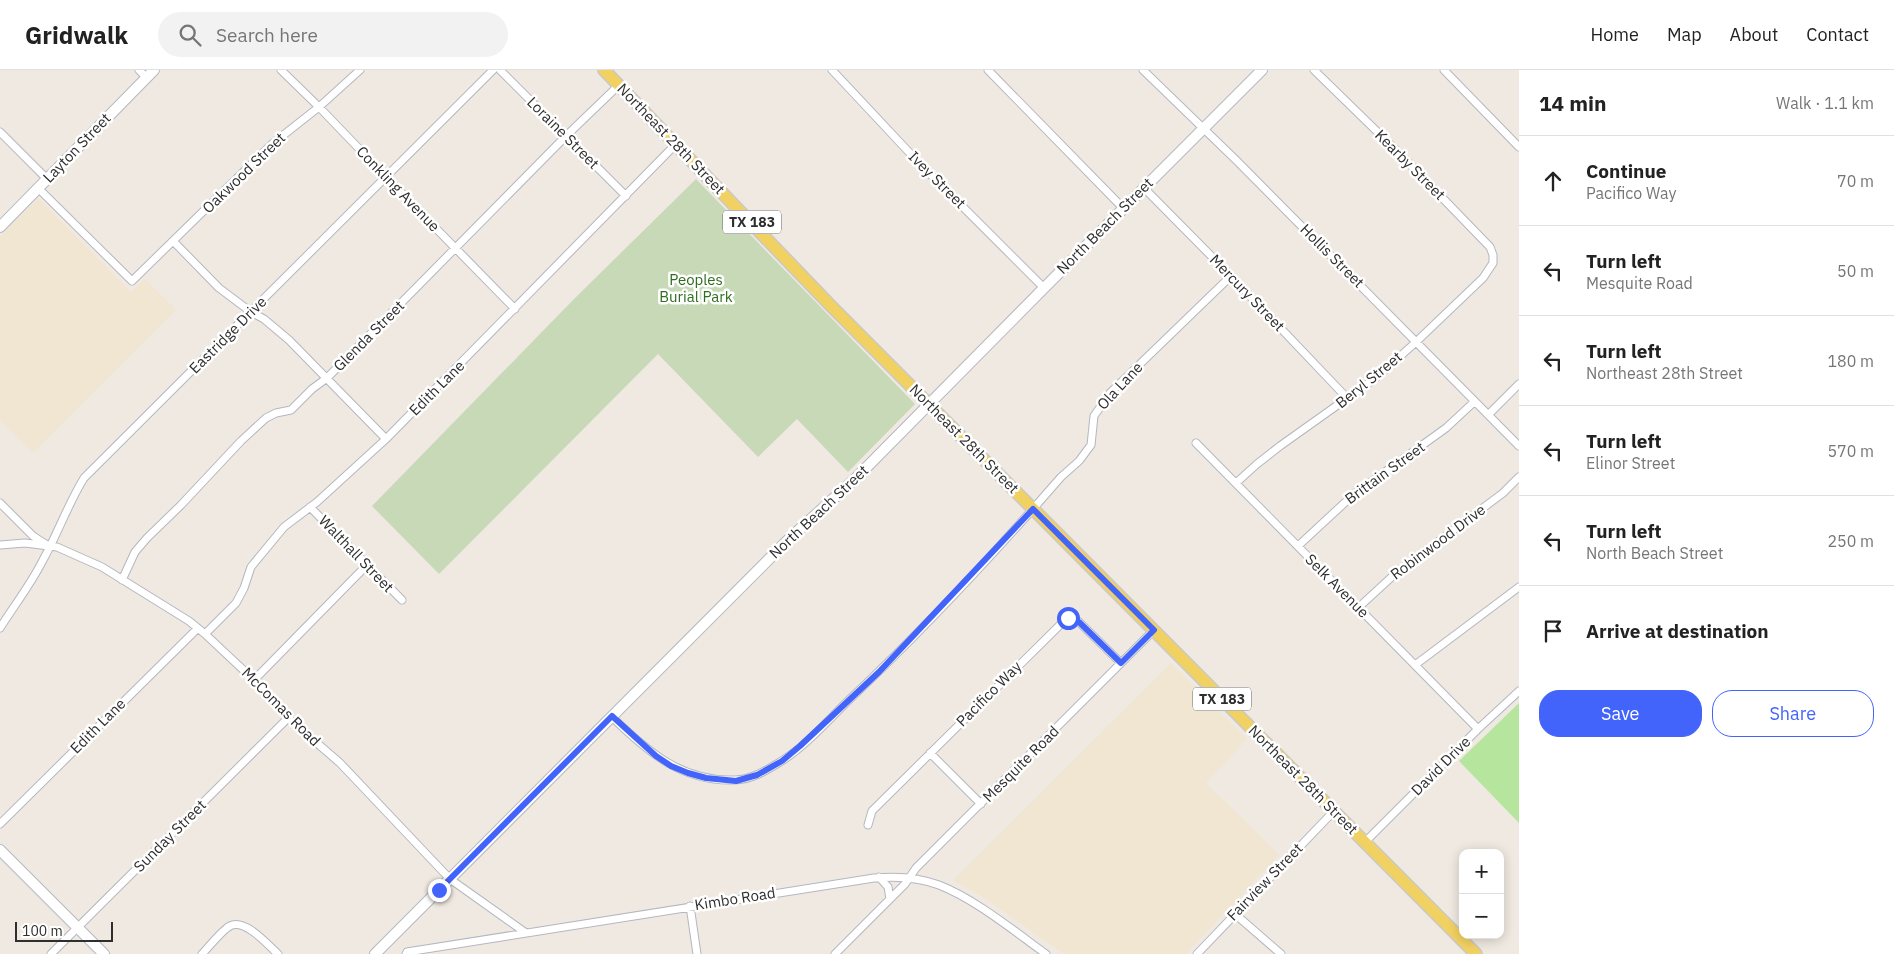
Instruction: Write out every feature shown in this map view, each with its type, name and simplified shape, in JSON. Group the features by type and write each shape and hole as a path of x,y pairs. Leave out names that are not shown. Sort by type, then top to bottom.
{"main road":[{"name":"Northeast 28th Street","path":"604,70 831,306 1476,954"},
{"name":"North Beach Street","path":"375,954 786,542 856,479 1262,70"},
{"name":"Layton Street","path":"0,227 150,74"},
{"path":"0,850 104,954"}],"street":[{"path":"139,70 150,74"},
{"name":"Conkling Avenue","path":"281,70 515,308"},
{"name":"Oakwood Street","path":"38,188 132,281 272,144 319,107 360,70"},
{"name":"Eastridge Drive","path":"0,628 43,561 60,529 70,501 84,478 493,70"},
{"name":"Loraine Street","path":"500,70 626,196"},
{"name":"Ivey Street","path":"832,70 921,165 1044,288"},
{"path":"988,70 1123,208"},
{"name":"Hollis Street","path":"1143,70 1237,161 1519,446"},
{"name":"Kearby Street","path":"1314,70 1490,247 1493,255 1492,265"},
{"path":"1444,70 1519,147"},
{"name":"Glenda Street","path":"122,580 135,552 241,441 266,418 276,413 291,410 312,389 327,378 566,136 619,85"},
{"path":"0,132 47,178"},
{"name":"Edith Lane","path":"205,634 236,603 244,588 251,567 284,526 310,507 386,439 676,144"},
{"name":"Mercury Street","path":"1144,188 1348,399"},
{"path":"173,241 219,288 251,312 264,319 289,340 386,439"},
{"name":"Beryl Street","path":"1236,483 1280,446 1348,399 1376,377 1475,287 1492,265"},
{"name":"Ola Lane","path":"612,716 656,756 671,766 706,778 736,781 757,775 782,761 879,672 1061,477 1086,453 1091,445 1094,416 1110,393 1231,276"},
{"path":"1489,414 1519,384"},
{"name":"Brittain Street","path":"1298,546 1353,495 1446,428 1474,402"},
{"name":"Selk Avenue","path":"1196,443 1478,729"},
{"name":"Robinwood Drive","path":"1359,607 1396,573 1503,493 1519,477"},
{"path":"0,502 33,536 50,546"},
{"name":"Walthall Street","path":"310,507 366,566 402,600"},
{"name":"McComas Road","path":"0,545 25,543 57,548 102,567 189,621 254,680 288,718 340,763 450,879 526,933"},
{"path":"254,680 366,566"},
{"path":"1415,665 1519,587"},
{"name":"Pacifico Way","path":"868,825 872,811 1066,619 1072,618 1079,622 1121,663"},
{"name":"Edith Lane","path":"0,824 197,629"},
{"name":"Mesquite Road","path":"835,954 890,899 916,868 1154,630"},
{"name":"David Drive","path":"1365,842 1478,729 1519,691"},
{"name":"Sunday Street","path":"51,954 288,718"},
{"path":"930,753 981,804"},
{"name":"Fairview Street","path":"1197,954 1334,811"},
{"path":"879,877 888,886 890,899"},
{"name":"Kimbo Road","path":"406,954 407,952 879,877 909,878 938,884 958,894 1046,954"},
{"path":"690,906 697,954"},
{"path":"1235,914 1281,954"},
{"path":"202,954 230,926 239,924 247,927 278,954"}],"shaded area":[{"path":"38,198 131,292 145,279 176,310 33,453 0,420 0,236"},
{"path":"1171,663 1247,739 1206,783 1279,855 1186,954 1064,954 986,899 953,880"}],"green space":[{"name":"Peoples Burial Park","path":"696,179 915,404 848,472 797,419 758,457 658,354 439,574 372,506 574,299"},
{"path":"1519,703 1519,823 1459,761"}],"route":[{"path":"439,890 612,716 630,734 671,766 706,778 736,781 757,775 782,761 879,672 1033,509 1154,630 1121,663 1079,622 1068,618"}]}
